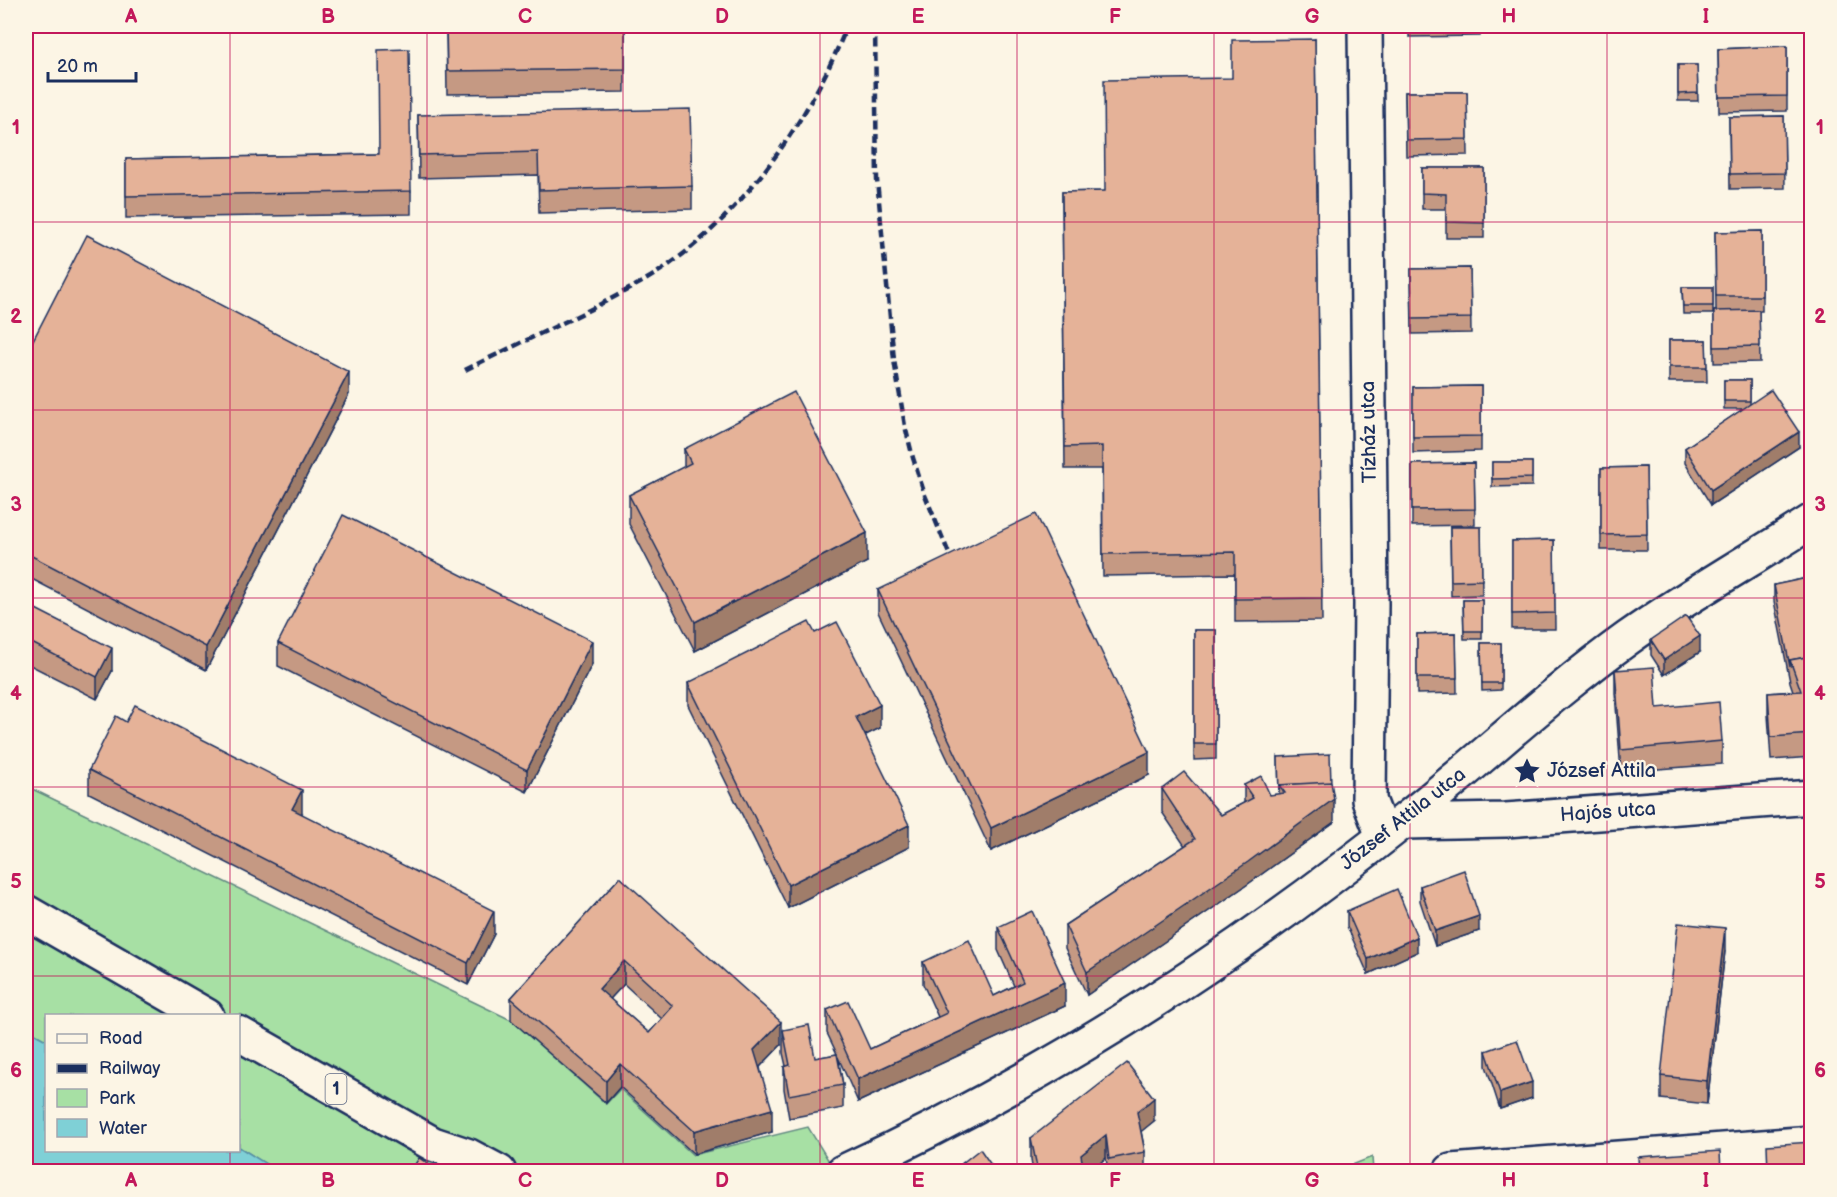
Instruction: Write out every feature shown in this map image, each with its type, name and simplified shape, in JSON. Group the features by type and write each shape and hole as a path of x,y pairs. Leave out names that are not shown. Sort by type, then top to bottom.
{"street":[{"name":"Tízház utca","path":"1365,26 1371,604 1369,800 1394,829"},
{"name":"József Attila utca","path":"843,1172 984,1104 1194,978 1394,829 1628,638 1812,521"},
{"name":"Hajós utca","path":"1394,829 1812,797"},
{"path":"26,912 204,1014"},
{"name":"1","path":"240,1035 432,1144 464,1172"},
{"name":"József Attila utca","path":"893,1172 984,1104"},
{"path":"1451,1171 1812,1143"},
{"name":"1","path":"432,1144 469,1155 499,1172"}],"green space":[{"path":"26,786 511,1020 606,1104 620,1089 693,1155 808,1127 835,1171 277,1171 240,1148 240,1014 45,1014 45,1039 26,1029"},
{"path":"1372,1157 1373,1171 1337,1171"}],"water":[{"path":"26,1029 45,1039 45,1152 240,1152 240,1148 277,1171 26,1171"}],"building":[{"path":"446,26 625,26 625,69 447,71"},
{"path":"1315,39 1322,598 1235,599 1235,552 1103,554 1102,446 1065,447 1062,192 1105,191 1104,80 1232,78 1232,40"},
{"path":"1787,46 1787,96 1719,97 1718,49"},
{"path":"409,49 411,191 126,196 126,159 379,154 378,50"},
{"path":"1678,65 1697,65 1698,93 1678,94"},
{"path":"1405,92 1467,92 1468,139 1406,140"},
{"path":"690,109 692,186 539,190 538,152 419,155 418,115"},
{"path":"1784,116 1785,173 1730,174 1729,117"},
{"path":"1422,168 1484,168 1484,223 1446,222 1446,194 1422,193"},
{"path":"1762,231 1762,296 1716,296 1715,232"},
{"path":"87,235 349,372 206,647 26,553 26,354"},
{"path":"1470,268 1471,318 1412,319 1411,269"},
{"path":"1682,287 1713,287 1713,306 1683,306"},
{"path":"1759,310 1760,346 1714,347 1714,311"},
{"path":"1669,340 1706,340 1707,367 1669,367"},
{"path":"1724,380 1750,380 1750,401 1724,401"},
{"path":"1481,386 1481,436 1413,437 1413,387"},
{"path":"1771,390 1799,432 1711,490 1685,448"},
{"path":"794,392 867,533 695,622 629,495 691,463 684,449"},
{"path":"1492,462 1532,462 1532,478 1492,479"},
{"path":"1474,463 1475,509 1412,510 1412,464"},
{"path":"1646,467 1647,534 1601,535 1601,468"},
{"path":"1036,514 1149,752 991,828 878,590"},
{"path":"343,515 592,641 527,770 278,643"},
{"path":"1450,527 1481,527 1482,580 1451,581"},
{"path":"1554,540 1555,613 1512,614 1512,541"},
{"path":"1812,577 1812,656 1790,660 1790,667 1774,585"},
{"path":"1463,600 1482,600 1482,631 1464,631"},
{"path":"26,604 112,648 97,677 26,640"},
{"path":"1686,616 1700,636 1664,660 1651,640"},
{"path":"809,622 815,633 837,622 880,705 856,717 909,825 788,885 688,683"},
{"path":"1194,630 1216,630 1216,744 1194,744"},
{"path":"1456,633 1457,678 1417,678 1417,634"},
{"path":"1481,643 1501,643 1501,683 1482,683"},
{"path":"1812,656 1812,734 1771,737 1768,693 1801,691 1790,660"},
{"path":"1654,667 1657,708 1719,702 1722,741 1621,750 1615,670"},
{"path":"135,705 302,790 292,809 494,911 468,963 89,770 116,716 126,722"},
{"path":"1330,754 1331,783 1279,785 1279,792 1278,757"},
{"path":"1184,772 1221,815 1253,798 1244,785 1261,776 1270,795 1285,793 1279,785 1331,782 1334,799 1248,862 1087,972 1065,925 1195,839 1162,789"},
{"path":"1464,870 1479,916 1435,931 1420,886"},
{"path":"620,877 781,1022 754,1050 772,1109 694,1131 620,1064 606,1081 511,998","holes":["624,961 673,1006 649,1033 599,989"]},
{"path":"1397,889 1417,937 1368,959 1347,911"},
{"path":"1032,911 1065,983 858,1079 827,1010 848,1001 870,1049 947,1013 923,962 969,940 994,996 1023,982 998,927"},
{"path":"1678,923 1725,928 1707,1081 1661,1076"},
{"path":"809,1025 815,1058 837,1054 843,1085 789,1095 784,1067 790,1065 783,1030"},
{"path":"1517,1040 1532,1082 1500,1093 1486,1051"},
{"path":"1127,1063 1154,1098 1137,1112 1145,1152 1109,1159 1106,1135 1081,1155 1084,1172 1038,1172 1031,1138"},
{"path":"1812,1142 1812,1172 1768,1172 1767,1145"},
{"path":"980,1149 996,1172 951,1172"},
{"path":"1720,1151 1721,1172 1639,1172 1638,1157"},
{"path":"419,1158 440,1172 410,1172"},
{"path":"1591,1162 1592,1172 1507,1172 1506,1168"}],"railway":[{"path":"465,370 640,283 674,261 706,235 764,171 789,136 812,100 847,26"},
{"path":"875,26 877,180 894,360 913,458 925,495 952,561"}],"place":[{"name":"József Attila","path":"1527,771"}]}
